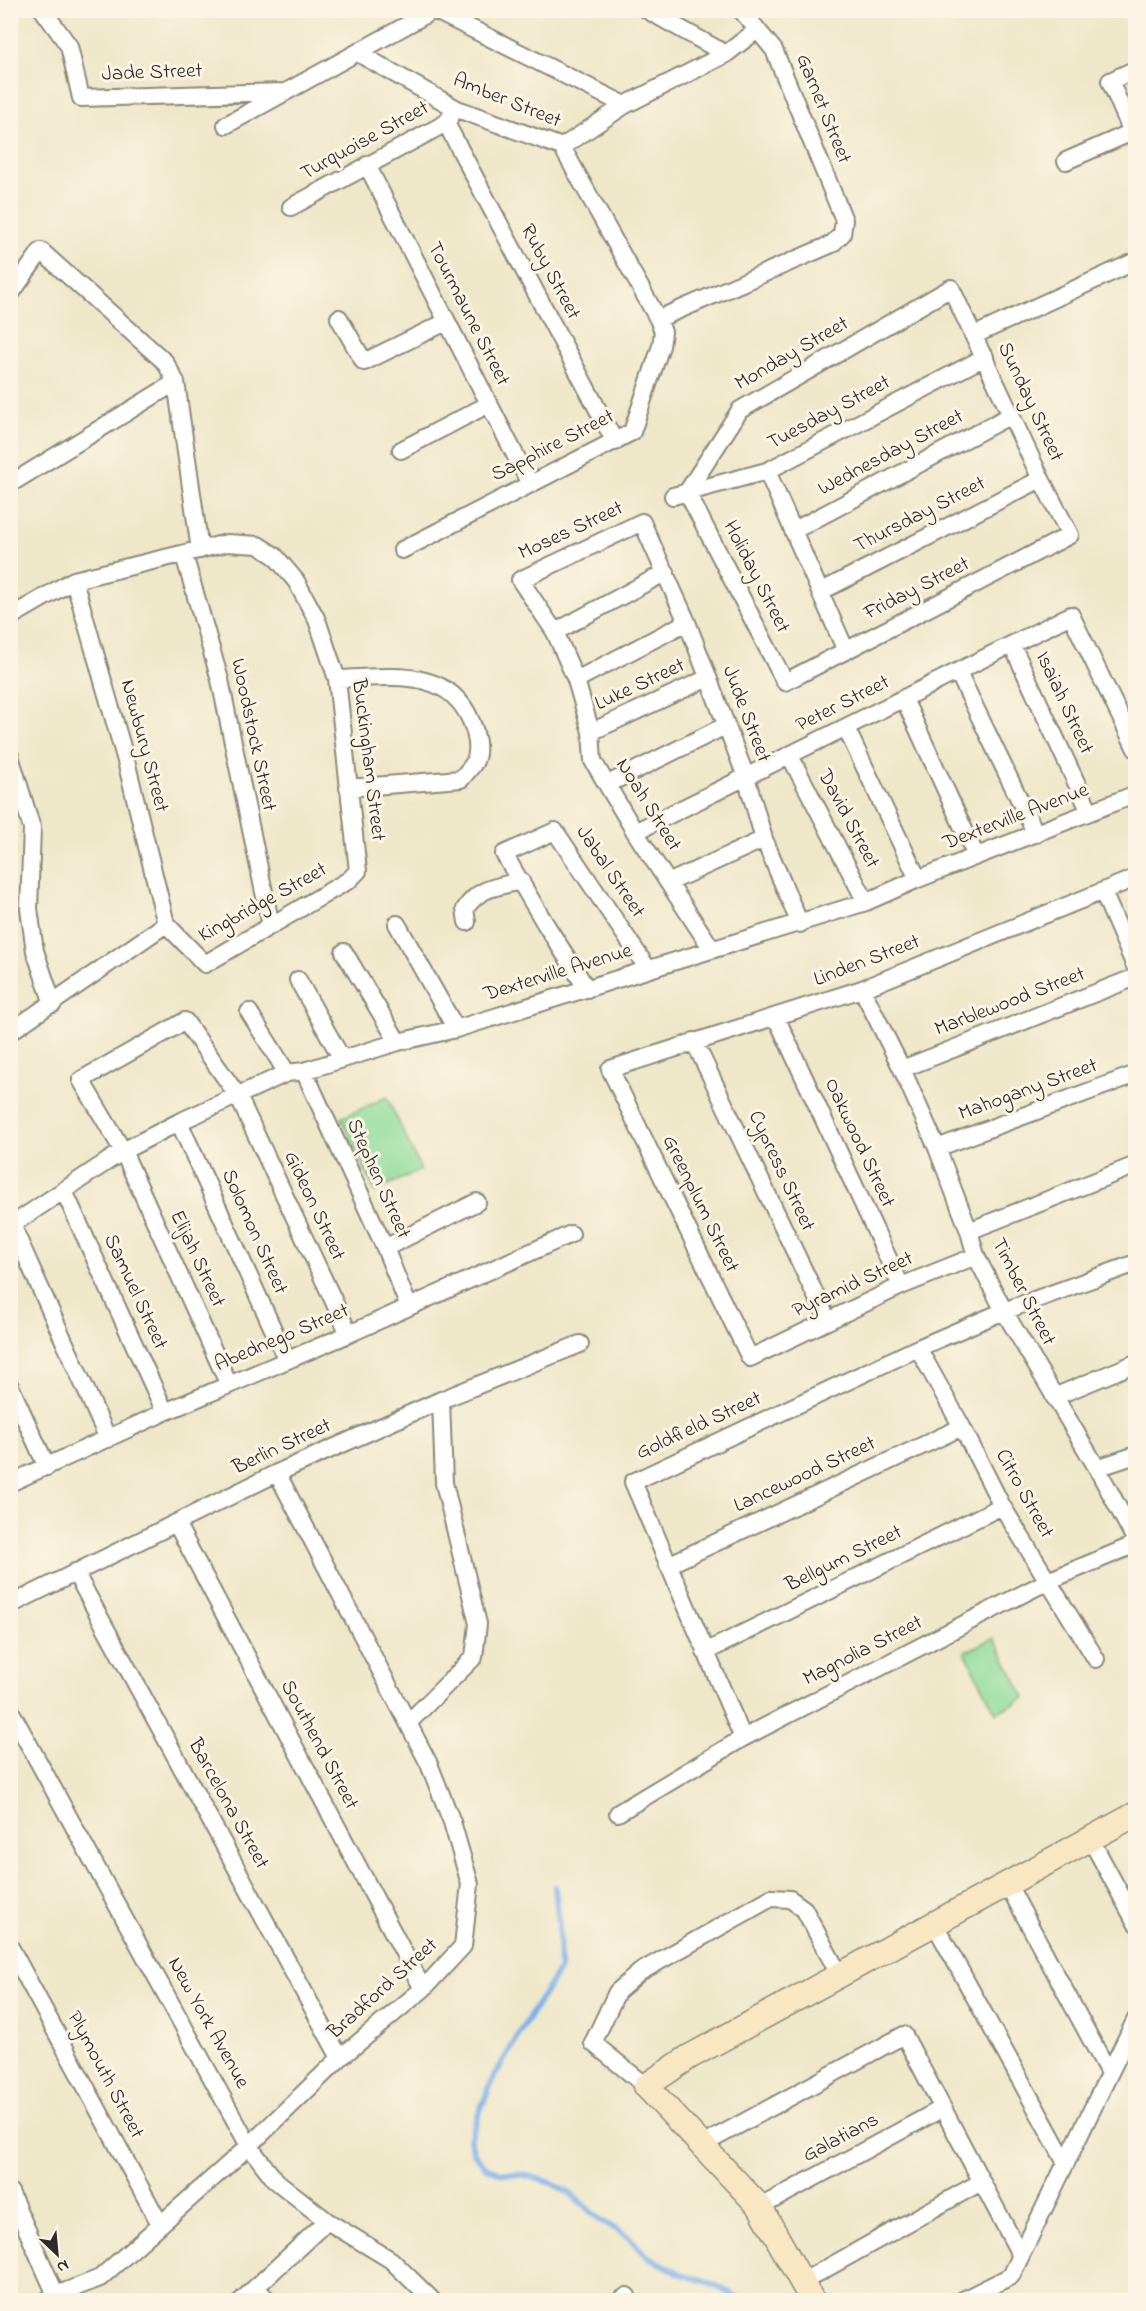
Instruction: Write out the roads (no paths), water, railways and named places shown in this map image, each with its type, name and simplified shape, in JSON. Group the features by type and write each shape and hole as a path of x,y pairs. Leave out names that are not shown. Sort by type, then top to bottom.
{"street":[{"name":"Jade Street","path":"43,10 69,46 81,98 284,92"},
{"path":"647,10 726,54"},
{"name":"Garnet Street","path":"658,319 832,244 842,234 844,220 790,85 774,50 741,10"},
{"path":"226,125 434,11 625,105"},
{"path":"561,147 625,105 726,54 757,30"},
{"name":"Amber Street","path":"358,53 457,109 561,147 658,319"},
{"path":"1066,161 1132,132 1110,81 1136,69"},
{"name":"Turquoise Street","path":"291,207 446,123 457,109"},
{"name":"Ruby Street","path":"446,123 615,442"},
{"name":"Tourmaune Street","path":"367,165 530,484"},
{"path":"10,295 41,251 165,362 176,382 200,550"},
{"path":"975,335 1136,261"},
{"name":"Sunday Street","path":"951,288 1070,535"},
{"name":"Monday Street","path":"680,494 740,410 951,288"},
{"path":"339,318 364,362 446,322"},
{"name":"Sapphire Street","path":"402,550 632,432 661,346 663,332 658,319"},
{"name":"Tuesday Street","path":"680,494 767,471 985,357"},
{"path":"10,484 176,382"},
{"path":"401,450 489,404"},
{"name":"Wednesday Street","path":"793,531 1011,415"},
{"path":"767,471 846,651"},
{"name":"Thursday Street","path":"820,592 1041,478"},
{"name":"Holiday Street","path":"680,494 785,682"},
{"name":"Jude Street","path":"642,522 687,622 746,777 764,839 800,924"},
{"name":"Moses Street","path":"520,580 642,522"},
{"name":"Friday Street","path":"785,682 1070,535"},
{"name":"Buckingham Street","path":"10,617 74,580 227,543 258,545 275,556 296,580 312,610 337,679 358,872"},
{"name":"Woodstock Street","path":"184,555 220,680 271,927"},
{"path":"555,632 666,572"},
{"name":"Newbury Street","path":"74,580 126,761 166,924"},
{"name":"Noah Street","path":"520,580 555,632 576,680 591,732 593,761 609,784 635,831 712,949"},
{"name":"Peter Street","path":"635,831 1071,615 1136,749"},
{"path":"576,680 687,622"},
{"name":"Isaiah Street","path":"1012,645 1090,812"},
{"path":"958,672 1036,834"},
{"path":"337,679 413,677 442,686 465,705 477,734 476,760 461,779 348,788"},
{"name":"Luke Street","path":"591,732 708,678"},
{"path":"904,699 976,856"},
{"path":"609,784 725,726"},
{"path":"846,728 918,879"},
{"path":"10,756 32,828 29,909 35,951 53,1004"},
{"name":"David Street","path":"789,756 866,902"},
{"name":"Dexterville Avenue","path":"11,1226 123,1151 179,1122 287,1073 304,1071 398,1042 456,1029 800,924 866,902 918,879 1136,794"},
{"name":"Jabal Street","path":"521,881 504,854 555,831 648,969"},
{"path":"670,882 764,839"},
{"name":"Kingbridge Street","path":"166,924 205,964 271,927 349,880 358,872"},
{"name":"Linden Street","path":"610,1069 862,989 1135,878"},
{"path":"467,922 465,909 482,891 521,881 587,989"},
{"path":"1104,892 1136,968"},
{"path":"10,1032 166,924"},
{"path":"397,924 456,1029"},
{"path":"344,952 398,1042"},
{"name":"Marblewood Street","path":"902,1069 1136,977"},
{"path":"298,980 342,1059"},
{"name":"Timber Street","path":"862,989 902,1069 937,1148 969,1231 976,1256 1004,1311 1097,1468 1136,1543"},
{"path":"249,1012 287,1073"},
{"name":"Oakwood Street","path":"776,1017 901,1287"},
{"name":"Gideon Street","path":"123,1151 81,1080 185,1021 238,1096 349,1334"},
{"name":"Cypress Street","path":"694,1041 828,1321"},
{"name":"Greenplum Street","path":"610,1069 750,1358"},
{"name":"Stephen Street","path":"304,1071 385,1248 409,1307"},
{"name":"Mahogany Street","path":"937,1148 1136,1074"},
{"name":"Solomon Street","path":"179,1122 287,1360"},
{"name":"Elijah Street","path":"123,1151 230,1385"},
{"path":"969,1231 1136,1165"},
{"name":"Samuel Street","path":"64,1191 165,1412"},
{"path":"385,1248 477,1202"},
{"path":"11,1226 108,1439"},
{"name":"Abednego Street","path":"10,1483 165,1412 349,1334 571,1234"},
{"name":"Pyramid Street","path":"750,1358 901,1287 976,1256"},
{"name":"Goldfield Street","path":"743,1738 633,1482 918,1348 1004,1311 1136,1263"},
{"name":"Berlin Street","path":"10,1605 277,1473 441,1400 580,1344"},
{"name":"Citro Street","path":"918,1348 1002,1506 1096,1659"},
{"path":"1054,1397 1136,1363"},
{"path":"10,1386 46,1467"},
{"path":"408,1723 474,1657 478,1624 444,1483 441,1400"},
{"name":"Lancewood Street","path":"668,1565 962,1427"},
{"path":"1097,1468 1136,1455"},
{"name":"Bradford Street","path":"51,2298 100,2278 249,2146 340,2058 423,1989 463,1946 470,1884 452,1822 429,1764 277,1473"},
{"name":"Bellgum Street","path":"705,1652 1002,1506"},
{"name":"Southend Street","path":"176,1523 423,1989"},
{"name":"Magnolia Street","path":"618,1813 743,1738 1048,1581 1136,1543"},
{"name":"Barcelona Street","path":"75,1572 340,2058"},
{"name":"New York Avenue","path":"10,1710 249,2146 275,2180 327,2221 391,2260 432,2301"},
{"path":"646,2086 689,2056 1136,1814"},
{"path":"1090,1838 1136,1923"},
{"path":"1007,1883 1109,2073"},
{"path":"839,1974 804,1910 790,1899 771,1898 640,1972 617,1992 593,2043 646,2086 760,2207 807,2291 981,2182"},
{"path":"934,1923 1066,2163"},
{"name":"Plymouth Street","path":"10,1947 160,2224"},
{"path":"963,2301 1011,2276 1136,2019"},
{"path":"702,2145 904,2035 1021,2256"},
{"name":"Galatians","path":"760,2207 943,2108"},
{"path":"10,2192 51,2298"},
{"path":"242,2301 327,2221"},
{"path":"255,2288 268,2301"}],"waterway":[{"path":"555,1887 559,1923 560,1969 494,2077 470,2140 474,2153 486,2167 501,2173 524,2175 552,2183 571,2194 600,2220 627,2236 647,2256 681,2274 709,2282 742,2300"}]}
